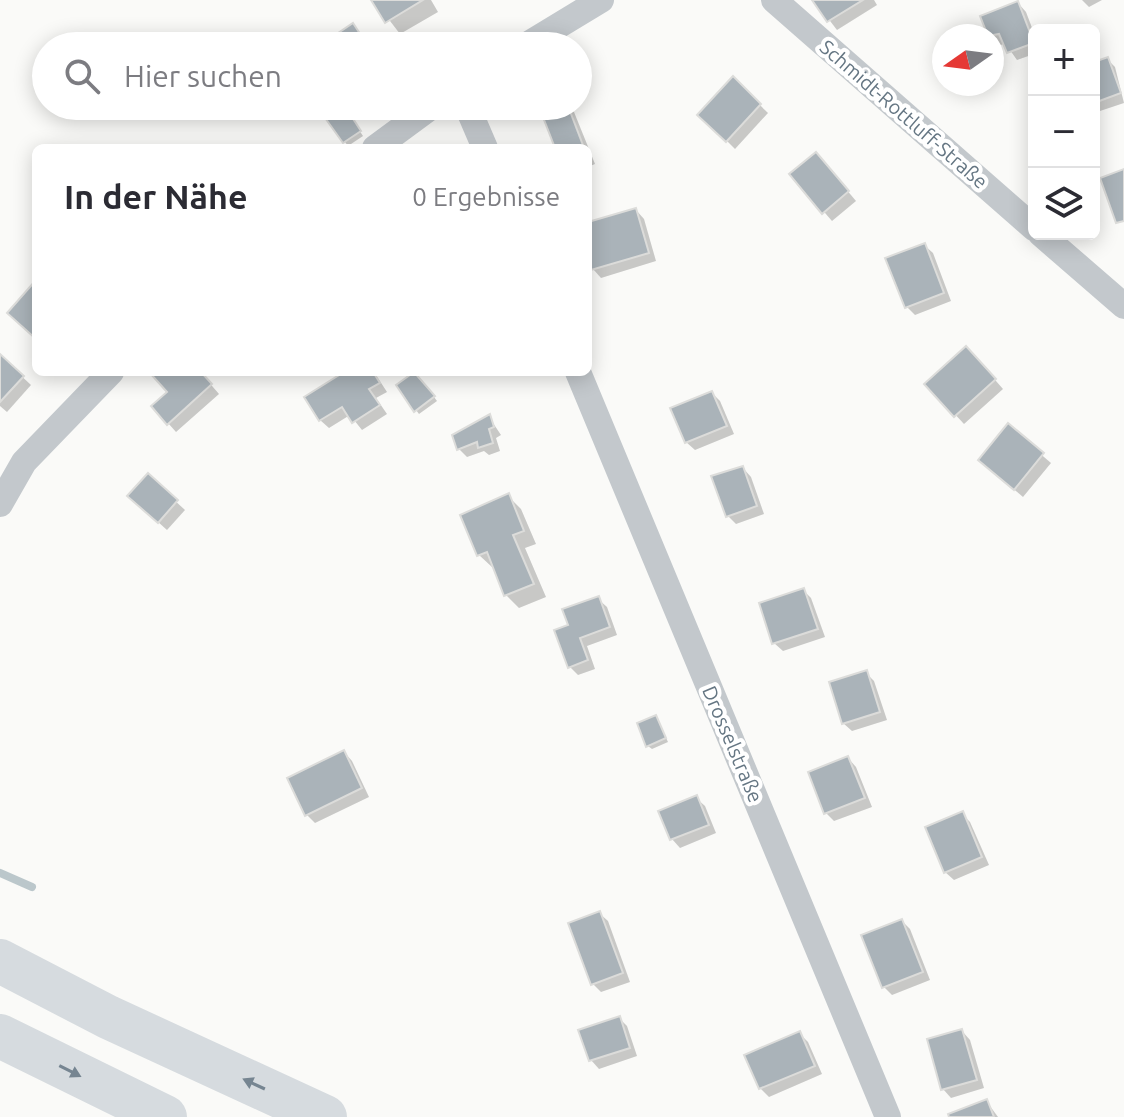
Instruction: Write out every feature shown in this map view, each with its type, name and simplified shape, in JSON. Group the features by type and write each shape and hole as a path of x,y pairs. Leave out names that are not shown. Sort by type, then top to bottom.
{"highway":[{"path":"0,961 108,1017 325,1117"},
{"path":"0,1036 165,1117"}],"street":[{"path":"548,32 601,0"},
{"name":"Schmidt-Rottluff-Straße","path":"774,0 1028,223"},
{"path":"380,144 413,120"},
{"path":"473,120 483,144"},
{"path":"1048,240 1124,306"},
{"path":"0,504 24,462 107,376"},
{"name":"Drosselstraße","path":"580,376 888,1117"}],"building":[{"path":"371,0 423,0 385,23"},
{"path":"812,0 863,0 827,22"},
{"path":"1018,1 1028,27 1028,45 1007,53 1004,24 983,24 980,16"},
{"path":"353,23 359,32 340,32"},
{"path":"1108,57 1121,93 1100,101 1100,96 1100,60"},
{"path":"733,76 761,104 726,142 697,115"},
{"path":"327,120 354,120 361,131 343,143"},
{"path":"544,120 573,120 582,144 553,144"},
{"path":"816,152 849,191 822,214 789,174"},
{"path":"1124,169 1124,221 1116,223 1100,178"},
{"path":"636,208 649,253 592,270 592,221"},
{"path":"925,243 944,293 905,308 885,258"},
{"path":"32,285 32,335 7,313"},
{"path":"966,346 996,379 954,417 924,384"},
{"path":"0,354 24,376 0,402"},
{"path":"153,376 205,376 212,384 167,425 151,406 167,392"},
{"path":"338,376 376,376 380,383 369,389 380,405 352,423 342,407 319,421 304,397"},
{"path":"408,376 418,376 435,396 414,412 396,385"},
{"path":"712,391 727,426 685,443 670,408"},
{"path":"490,414 494,427 489,429 493,443 478,448 477,442 457,450 452,435"},
{"path":"1008,423 1044,453 1014,490 978,460"},
{"path":"743,466 757,506 726,517 711,476"},
{"path":"148,473 178,500 158,523 127,496"},
{"path":"509,493 524,531 513,535 534,584 504,596 487,552 477,556 460,515"},
{"path":"804,588 818,629 772,644 759,603"},
{"path":"599,596 610,627 580,638 588,660 568,668 554,630 568,625 562,609"},
{"path":"867,670 880,712 842,724 829,682"},
{"path":"656,715 666,738 646,747 637,723"},
{"path":"344,750 362,788 305,816 287,778"},
{"path":"848,756 865,798 824,814 808,772"},
{"path":"697,795 709,825 670,840 658,811"},
{"path":"963,811 982,857 944,873 925,827"},
{"path":"600,911 623,973 591,985 568,923"},
{"path":"902,919 923,972 882,988 861,935"},
{"path":"620,1016 630,1048 589,1061 578,1030"},
{"path":"962,1029 977,1080 941,1090 927,1039"},
{"path":"800,1031 815,1066 759,1089 744,1055"},
{"path":"987,1099 994,1117 949,1117 948,1114"}],"waterway":[{"path":"0,873 32,887"}]}
